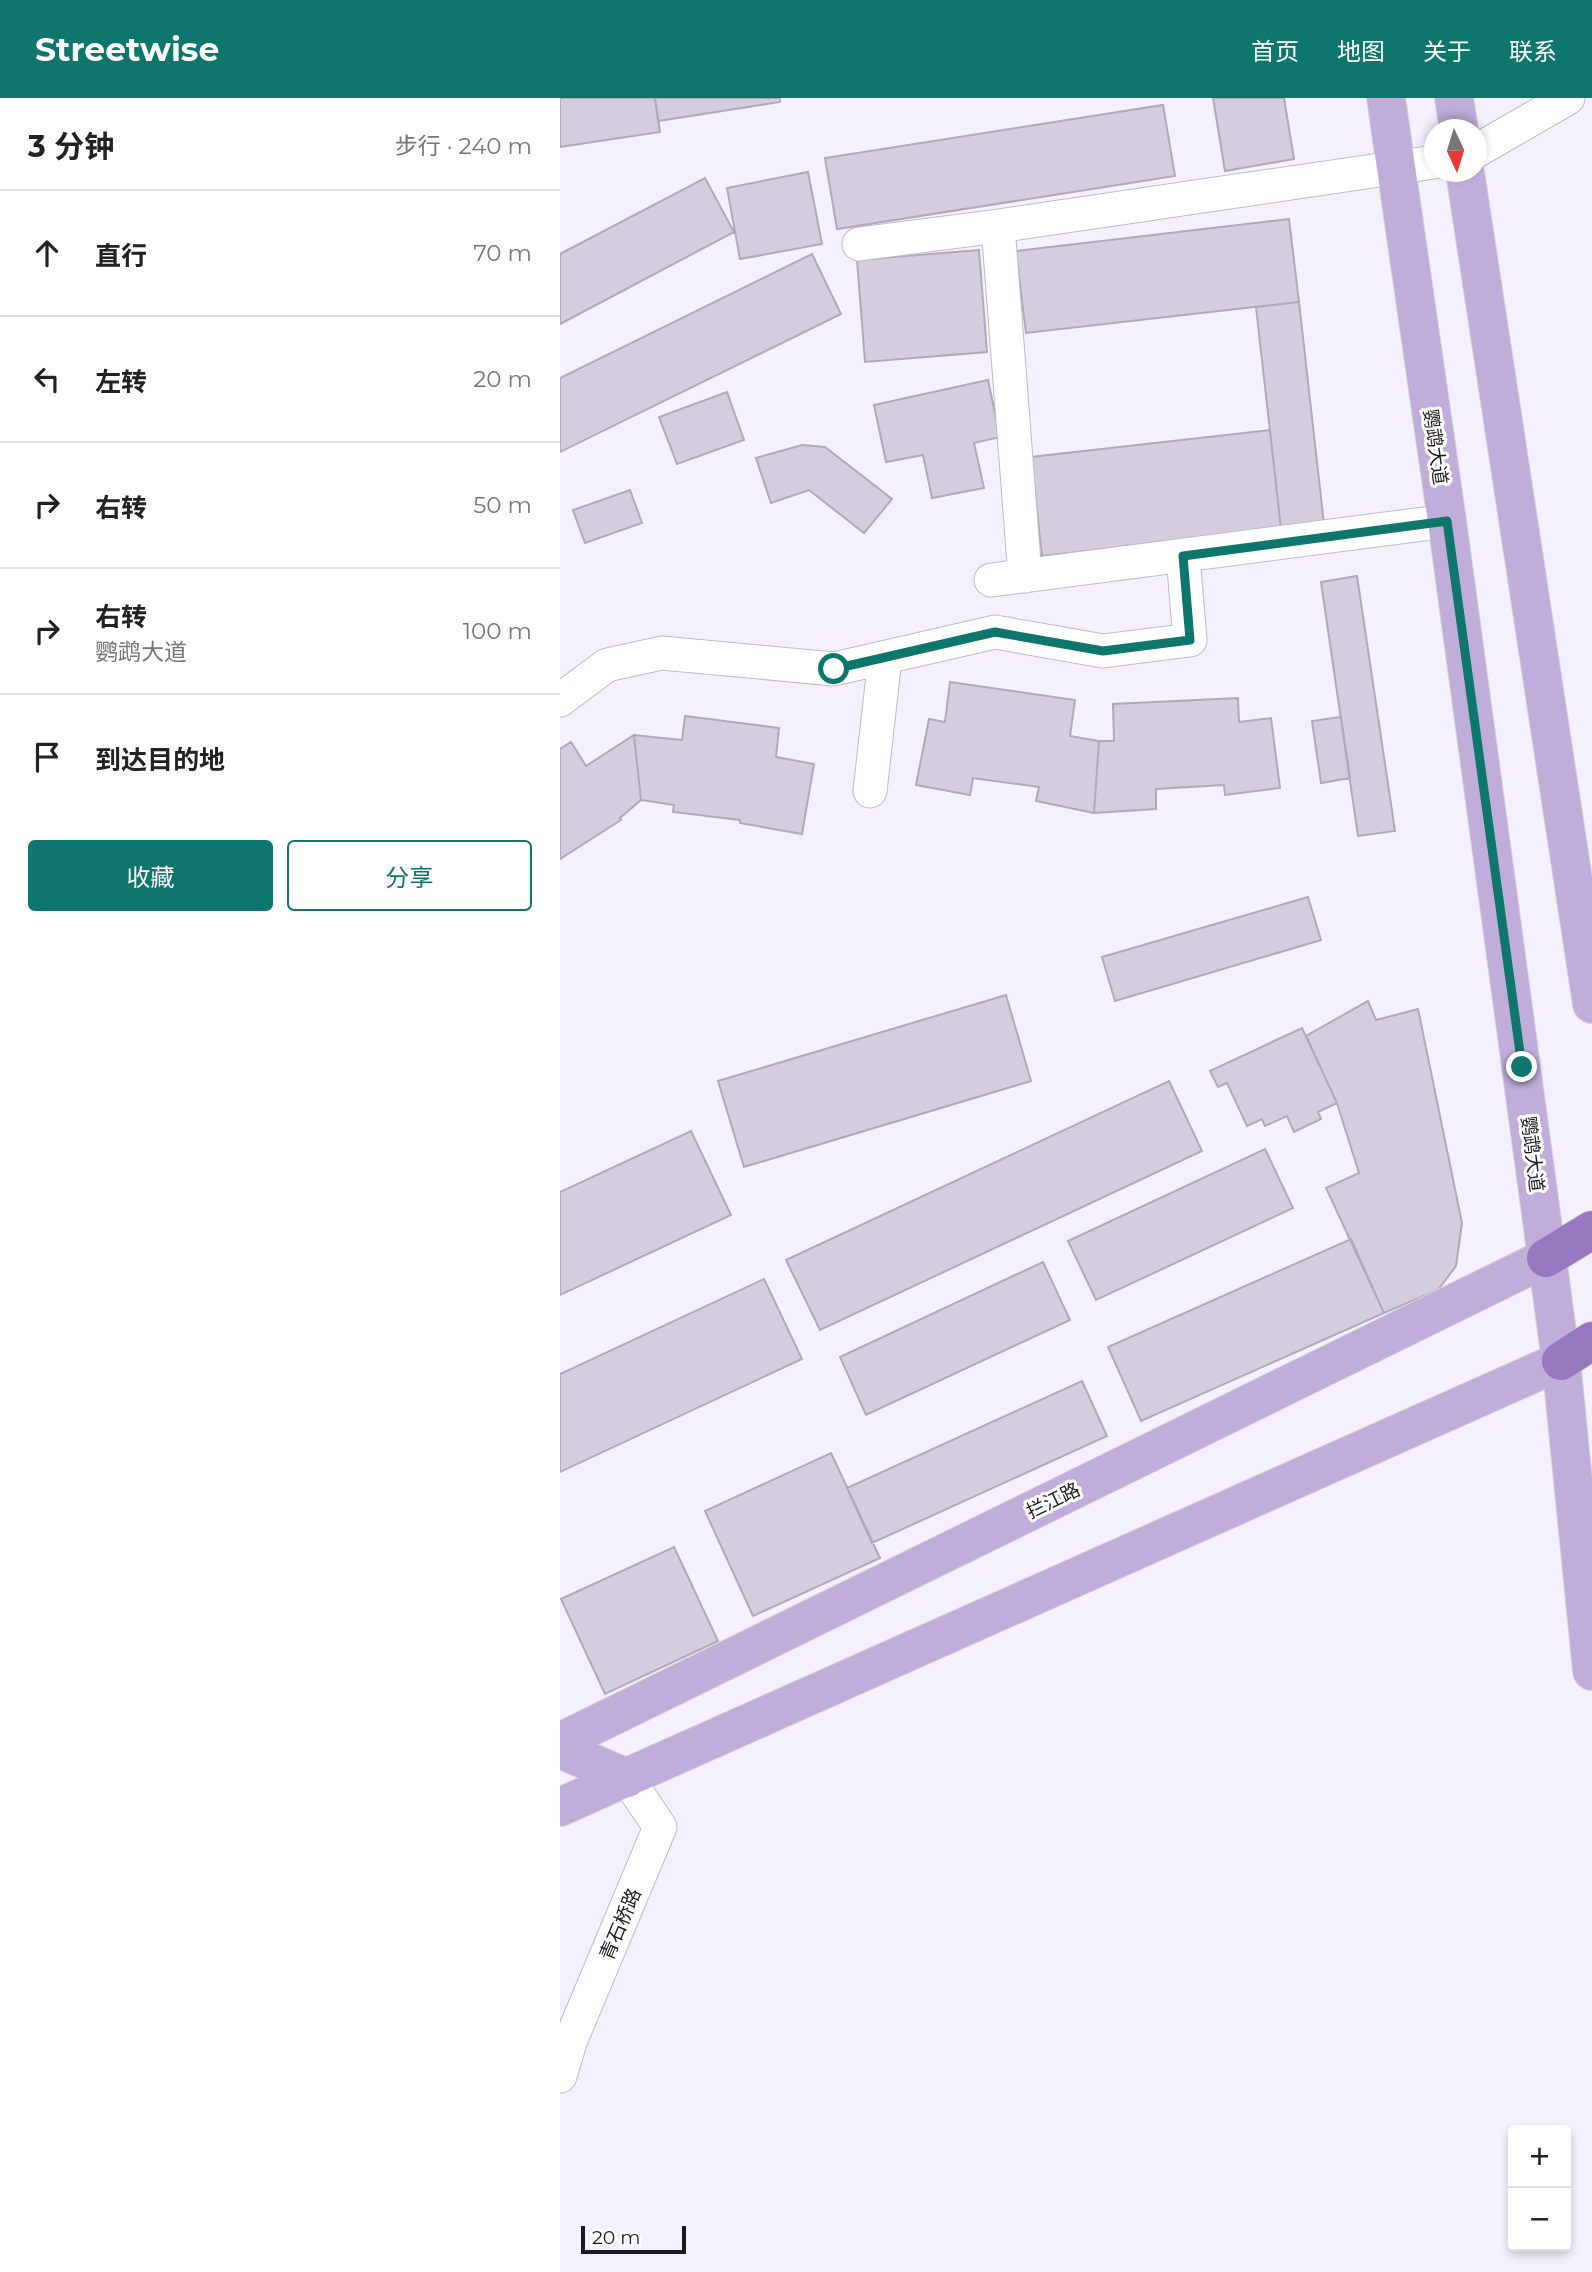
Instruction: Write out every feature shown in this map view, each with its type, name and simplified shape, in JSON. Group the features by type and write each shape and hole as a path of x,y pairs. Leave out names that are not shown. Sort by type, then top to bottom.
{"highway":[{"path":"1546,1258 1592,1230"}],"main road":[{"name":"鹦鹉大道","path":"1386,98 1447,521 1546,1258 1576,1351 1592,1671"},
{"path":"1454,98 1457,119"},
{"path":"1467,182 1592,1004"},
{"name":"拦江路","path":"560,1742 1546,1258"},
{"path":"560,1807 1576,1351"},
{"path":"560,1749 627,1778"}],"street":[{"path":"1487,145 1568,98"},
{"path":"859,244 1424,163"},
{"path":"998,226 1025,576"},
{"path":"991,580 1447,521"},
{"path":"560,700 607,665 662,653 834,669 995,632 1103,651 1190,640 1183,556"},
{"path":"870,791 885,658"},
{"name":"青石桥路","path":"560,2077 569,2042 660,1827 627,1778"}],"building":[{"path":"560,98 655,98 660,132 560,147"},
{"path":"655,98 780,98 780,102 658,121"},
{"path":"1213,98 1284,98 1294,159 1225,171"},
{"path":"1163,105 1175,176 837,229 825,158"},
{"path":"808,172 822,244 740,259 727,188"},
{"path":"705,178 734,232 560,324 560,254"},
{"path":"1289,219 1299,302 1026,333 1016,251"},
{"path":"979,250 987,352 865,362 857,260"},
{"path":"812,254 841,314 560,452 560,378"},
{"path":"1299,302 1324,524 1281,529 1256,307"},
{"path":"988,380 1000,437 974,443 984,488 932,498 923,455 886,462 874,405"},
{"path":"727,392 744,440 677,464 659,417"},
{"path":"1270,430 1281,529 1042,556 1031,457"},
{"path":"802,445 825,447 892,499 864,533 809,490 771,503 756,458"},
{"path":"630,490 642,523 585,543 573,510"},
{"path":"1357,576 1395,831 1358,836 1321,582"},
{"path":"950,682 1075,700 1070,736 1099,741 1094,813 1036,801 1039,787 973,778 970,795 916,785 929,719 945,722"},
{"path":"1238,698 1239,722 1271,718 1280,788 1225,795 1224,785 1156,789 1156,809 1094,813 1099,741 1114,741 1113,704"},
{"path":"685,716 779,728 776,757 814,764 802,834 740,823 740,820 673,812 674,805 641,800 634,735 682,740"},
{"path":"1341,717 1350,778 1321,783 1312,721"},
{"path":"634,735 641,800 620,818 621,820 560,859 560,749 571,742 586,766"},
{"path":"1308,897 1321,940 1115,1001 1102,957"},
{"path":"1006,995 1031,1081 744,1167 718,1081"},
{"path":"1368,1001 1376,1020 1418,1009 1462,1223 1456,1266 1438,1290 1384,1313 1326,1188 1359,1173 1337,1103 1306,1036"},
{"path":"1302,1028 1337,1103 1318,1112 1321,1119 1294,1132 1287,1116 1265,1126 1262,1119 1247,1126 1227,1083 1218,1087 1210,1071"},
{"path":"1169,1081 1202,1151 820,1330 786,1260"},
{"path":"691,1131 731,1215 560,1295 560,1192"},
{"path":"1265,1149 1293,1208 1096,1300 1068,1241"},
{"path":"1351,1239 1384,1313 1141,1421 1108,1347"},
{"path":"1043,1262 1070,1320 866,1415 840,1357"},
{"path":"764,1279 802,1359 560,1472 560,1374"},
{"path":"1082,1381 1107,1436 872,1543 847,1488"},
{"path":"831,1453 880,1558 753,1616 705,1511"},
{"path":"674,1547 718,1641 605,1694 561,1599"}],"route":[{"path":"834,669 995,632 1103,651 1190,640 1183,556 1447,521 1522,1067"}]}
